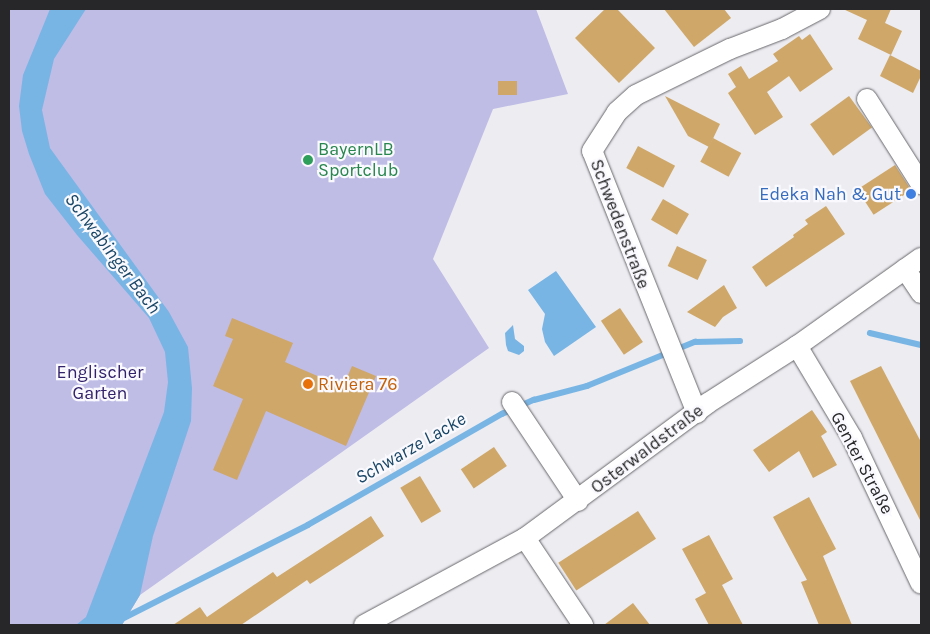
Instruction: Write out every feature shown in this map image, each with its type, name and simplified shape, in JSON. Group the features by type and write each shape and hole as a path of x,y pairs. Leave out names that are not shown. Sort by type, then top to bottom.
{"street":[{"name":"Schwedenstraße","path":"697,413 674,362 592,151 617,112 636,94 730,49 782,29 820,9"},
{"path":"867,99 921,184"},
{"path":"913,264 921,293"},
{"name":"Osterwaldstraße","path":"364,625 525,538 697,413 797,346 913,264"},
{"name":"Genter Straße","path":"797,346 852,438 921,584"},
{"path":"517,410 578,501"},
{"path":"525,538 583,625"}],"green space":[{"name":"Englischer Garten","path":"9,9 536,9 568,94 493,109 433,259 489,348 140,595 122,625 9,625"}],"water":[{"name":"Schwabinger Bach","path":"50,9 86,9 54,59 42,110 50,148 169,312 188,347 192,388 191,421 153,536 140,595 122,625 76,625 86,617 164,412 168,382 165,352 149,318 77,235 45,194 29,154 22,131 19,106 23,75"},
{"path":"556,271 596,327 554,356 545,342 542,329 545,314 528,290"},
{"path":"513,325 515,339 524,346 524,351 519,355 508,351 506,345 505,333"}],"building":[{"path":"605,9 617,9 655,48 619,83 575,38"},
{"path":"664,9 724,9 731,18 694,47"},
{"path":"843,9 891,9 885,23 902,31 891,55 858,39 867,20"},
{"path":"810,34 833,69 800,92 789,76 767,92 783,117 755,135 728,93 736,87 728,74 741,66 749,79 778,61 773,54 799,36 802,40"},
{"path":"890,55 921,71 921,76 913,93 880,76"},
{"path":"498,81 517,81 517,95 498,95"},
{"path":"665,96 720,124 709,147 688,136"},
{"path":"849,96 872,128 833,156 810,124"},
{"path":"713,138 741,153 729,177 700,162"},
{"path":"638,146 675,166 663,188 626,168"},
{"path":"895,165 911,190 874,215 857,190"},
{"path":"663,199 689,214 677,235 651,220"},
{"path":"826,206 845,234 766,287 752,267 794,237 793,235 808,224 805,220"},
{"path":"677,246 707,260 698,280 668,266"},
{"path":"724,285 737,308 723,317 715,327 687,312"},
{"path":"620,308 643,342 624,355 601,321"},
{"path":"232,318 293,343 285,362 343,387 352,366 376,376 346,446 266,411 237,480 213,470 243,399 213,386 233,339 225,336"},
{"path":"881,366 921,442 921,522 850,381"},
{"path":"812,410 827,432 821,436 837,465 813,478 799,451 769,472 753,450"},
{"path":"494,447 507,466 474,488 461,469"},
{"path":"420,476 441,511 421,523 400,488"},
{"path":"809,497 836,549 823,556 852,625 819,625 801,582 807,580 773,517"},
{"path":"638,511 656,539 576,590 558,563"},
{"path":"371,516 384,536 310,584 307,580 241,625 173,625 200,607 207,617 273,572 277,577"},
{"path":"709,535 733,579 722,585 743,625 709,625 695,599 706,593 682,549"},
{"path":"633,603 650,625 604,625"}],"waterway":[{"name":"Schwarze Lacke","path":"870,333 921,345"},
{"name":"Schwarze Lacke","path":"122,619 308,525 502,414 534,400 587,386 695,342 740,341"}],"place":[{"name":"BayernLB Sportclub","path":"308,160"},
{"name":"Edeka Nah & Gut","path":"911,194"},
{"name":"Riviera 76","path":"308,384"}]}
